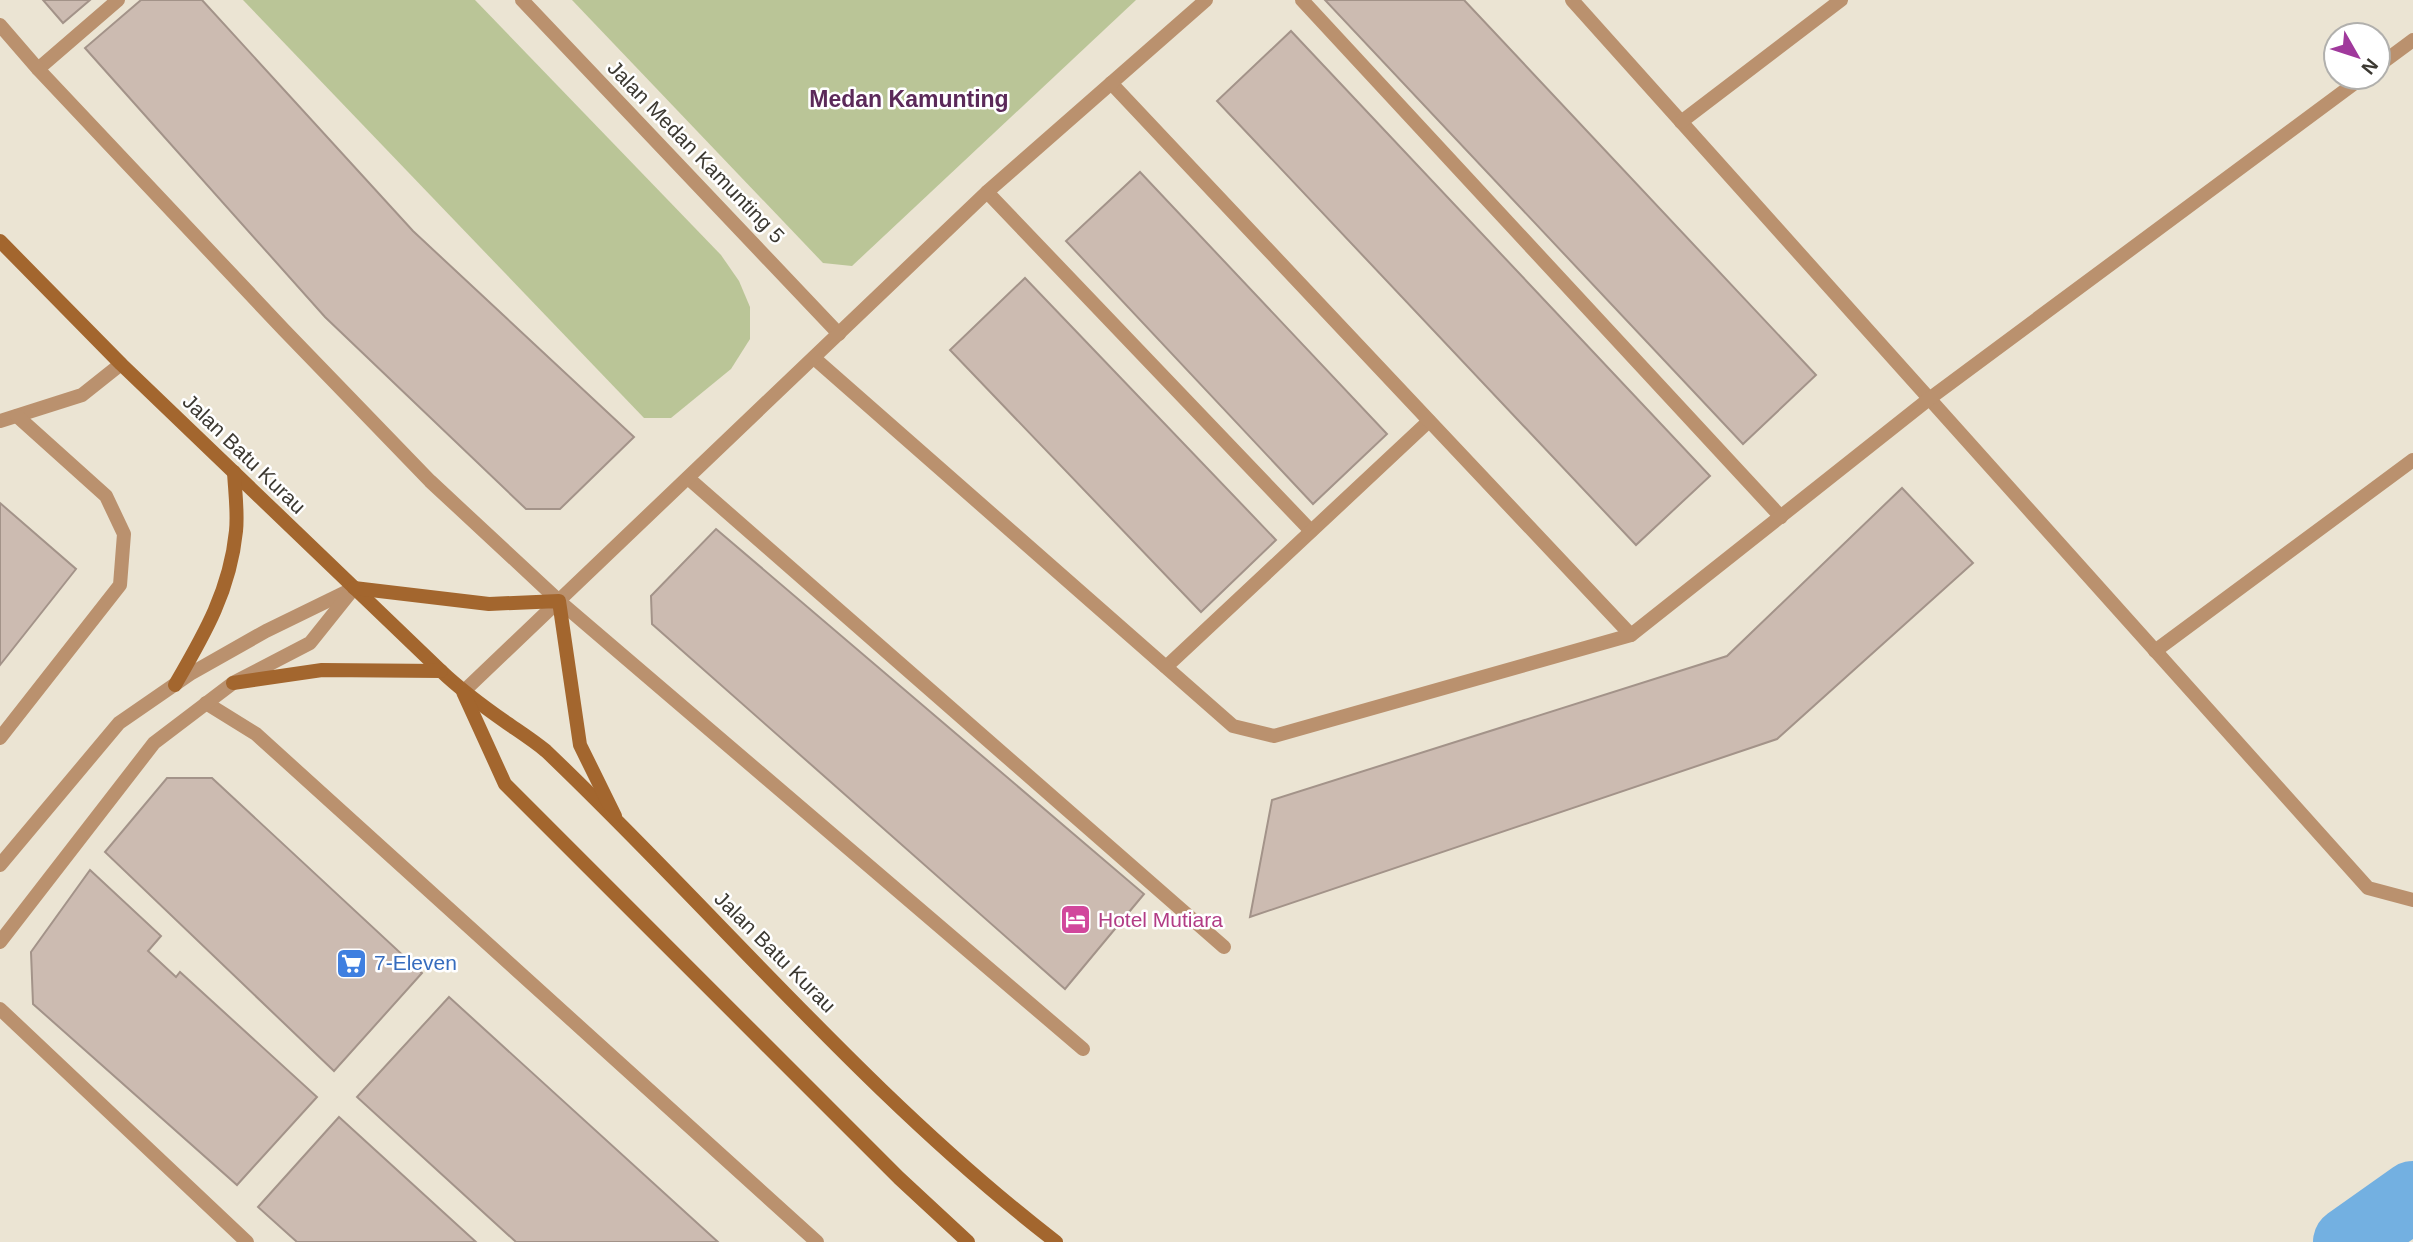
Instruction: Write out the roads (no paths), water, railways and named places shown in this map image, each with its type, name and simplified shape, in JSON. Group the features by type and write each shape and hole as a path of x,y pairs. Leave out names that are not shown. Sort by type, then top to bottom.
{"main road":[{"name":"Jalan Batu Kurau","path":"0,241 121,364 463,692 543,749 935,1139 1056,1242"},
{"path":"175,685 211,622 230,573 237,529 234,472"},
{"path":"354,588 489,604 559,601 580,745 621,826"},
{"path":"233,683 322,670 441,671"},
{"name":"Jalan Batu Kurau","path":"463,692 505,783 899,1178 968,1242"}],"street":[{"path":"38,69 118,0"},
{"name":"Jalan Medan Kamunting 5","path":"522,0 839,334"},
{"path":"463,692 987,192 1206,0"},
{"path":"1302,0 1781,517"},
{"path":"1572,0 2368,888 2413,900"},
{"path":"1681,122 1841,0"},
{"path":"0,25 38,69 420,471 559,601 1083,1049"},
{"path":"2392,56 2413,40"},
{"path":"1111,83 1631,635"},
{"path":"814,358 1233,726 1274,736 1631,635 1929,399 2344,91"},
{"path":"987,192 1311,531"},
{"path":"0,421 82,395 121,364"},
{"path":"0,738 120,585 124,534 106,496 17,416"},
{"path":"1166,667 1429,421"},
{"path":"2155,651 2413,460"},
{"path":"688,478 1224,947"},
{"path":"0,942 154,743 233,683 310,643 354,588"},
{"path":"0,865 119,723 175,685 266,631 354,588"},
{"path":"206,703 256,734 817,1242"},
{"path":"0,1009 247,1242"}],"waterway":[{"path":"2348,1242 2413,1196"}],"place":[{"name":"Hotel Mutiara","path":"1075,920"},
{"name":"7-Eleven","path":"351,963"}],"district":[{"name":"Medan Kamunting","path":"909,99"}]}
